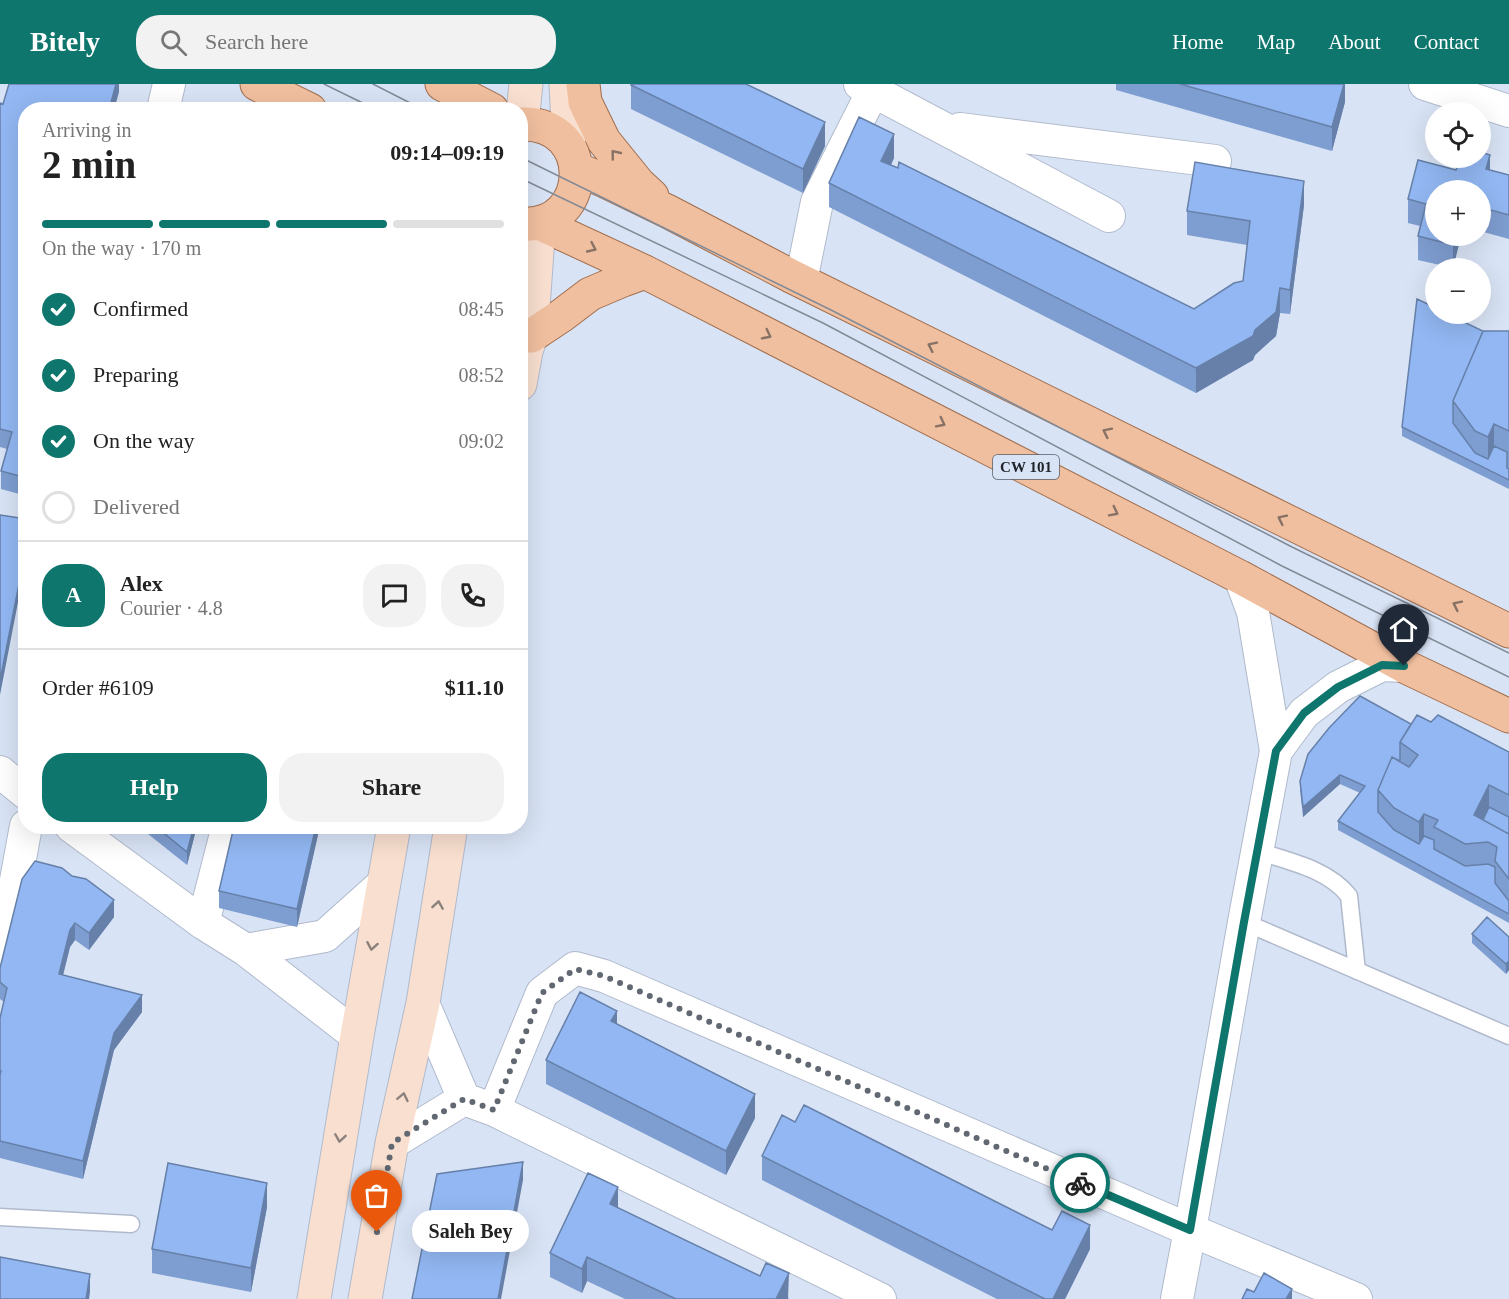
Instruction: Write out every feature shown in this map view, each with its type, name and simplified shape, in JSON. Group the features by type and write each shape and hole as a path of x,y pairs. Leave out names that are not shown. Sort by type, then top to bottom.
{"main road":[{"path":"257,84 294,102"},
{"path":"442,84 477,102"},
{"path":"524,102 526,84"},
{"path":"528,345 531,336 530,224 553,218 564,209 576,185 566,84"},
{"path":"583,84 585,102 604,141 638,183 669,212"},
{"path":"528,124 549,128 560,136 573,158 605,181 801,281 1509,631"},
{"name":"CW 101","path":"530,224 645,272 1240,577 1404,666 1509,716"},
{"path":"531,336 590,294 645,272"},
{"path":"314,1299 392,834"},
{"path":"365,1299 392,1143 423,1003 450,834"}],"street":[{"path":"165,102 170,84"},
{"path":"1425,84 1509,111"},
{"path":"801,281 817,202 867,87 1109,216"},
{"path":"941,127 1215,160"},
{"path":"1177,1299 1276,751 1253,612 1240,577"},
{"path":"1276,751 1304,713 1338,687 1382,665 1404,666"},
{"path":"0,772 18,787"},
{"path":"0,967 25,834"},
{"path":"82,834 203,923 246,950 357,1036"},
{"path":"203,923 226,834"},
{"path":"246,950 325,936 383,884"},
{"path":"494,1110 542,993 575,969 604,976 1190,1230 1356,1299"},
{"path":"423,1003 464,1099 494,1110 880,1299"},
{"path":"392,1143 464,1099"}],"lane":[{"path":"1257,851 1309,869 1341,886 1348,896 1357,971"},
{"path":"1244,922 1509,1036"},
{"path":"0,1217 131,1224"}],"building":[{"path":"9,84 116,84 111,102 18,102 18,476 1,471 12,432 0,429 0,103 3,104"},
{"path":"631,84 746,84 825,122 803,169"},
{"path":"1180,84 1344,84 1332,127"},
{"path":"859,117 894,134 881,161 898,168 899,162 1194,309 1234,283 1243,281 1250,221 1187,211 1195,162 1304,181 1290,290 1280,288 1276,312 1255,330 1253,336 1196,368 829,183"},
{"path":"1418,160 1425,162 1425,168 1456,170 1457,168 1486,168 1509,175 1509,215 1491,210 1491,180 1425,180 1425,204 1408,199"},
{"path":"1425,208 1425,238 1418,236"},
{"path":"1417,299 1425,303 1425,324 1468,324 1483,331 1453,401 1453,423 1475,453 1488,459 1494,446 1507,452 1509,480 1402,427"},
{"path":"1483,331 1509,331 1509,431 1494,424 1488,437 1475,431 1453,401"},
{"path":"0,515 18,518 18,589 0,681"},
{"path":"1360,696 1411,724 1400,742 1400,761 1392,757 1378,790 1378,812 1394,830 1419,844 1424,836 1434,840 1434,849 1465,866 1488,864 1495,867 1495,883 1509,901 1509,914 1338,821 1365,786 1340,775 1303,807 1300,781 1308,754"},
{"path":"1417,715 1431,722 1438,715 1509,752 1509,795 1489,785 1474,815 1509,834 1509,879 1495,861 1497,847 1488,842 1465,844 1434,827 1438,820 1424,814 1419,822 1394,808 1378,790 1392,757 1409,767 1418,755 1400,742"},
{"path":"1489,807 1509,817 1509,834 1483,820"},
{"path":"165,834 192,834 187,852"},
{"path":"232,834 314,834 297,909 219,891"},
{"path":"35,861 62,868 72,876 86,879 114,900 89,933 75,923 70,930 59,974 142,995 114,1033 83,1161 0,1141 0,1018 7,988 0,982 0,968 22,879"},
{"path":"1487,917 1509,937 1509,961 1506,964 1472,934"},
{"path":"580,992 617,1011 611,1021 755,1094 726,1151 546,1060"},
{"path":"804,1105 1052,1230 1062,1211 1090,1225 1053,1299 1045,1299 762,1156 782,1115 795,1122"},
{"path":"523,1162 498,1299 412,1299 437,1174"},
{"path":"168,1163 267,1183 251,1268 152,1249"},
{"path":"588,1173 618,1187 610,1204 760,1276 766,1263 789,1273 776,1299 676,1299 587,1257 582,1269 550,1253"},
{"path":"0,1257 90,1274 86,1299 0,1299"},
{"path":"1264,1273 1292,1289 1286,1299 1242,1299 1247,1289 1254,1292"}],"tram line":[{"path":"324,84 361,102"},
{"path":"373,84 408,102"},
{"path":"528,161 831,310 1292,547 1509,653"},
{"path":"528,182 823,323 1282,566 1509,677"}],"way so far":[{"path":"377,1232 392,1143 464,1099 494,1110 542,993 575,969 604,976 1080,1183"}],"place":[{"name":"Saleh Bey","path":"377,1232"}],"route":[{"path":"1080,1183 1190,1230 1276,751 1304,713 1338,687 1382,665 1404,666"}]}
